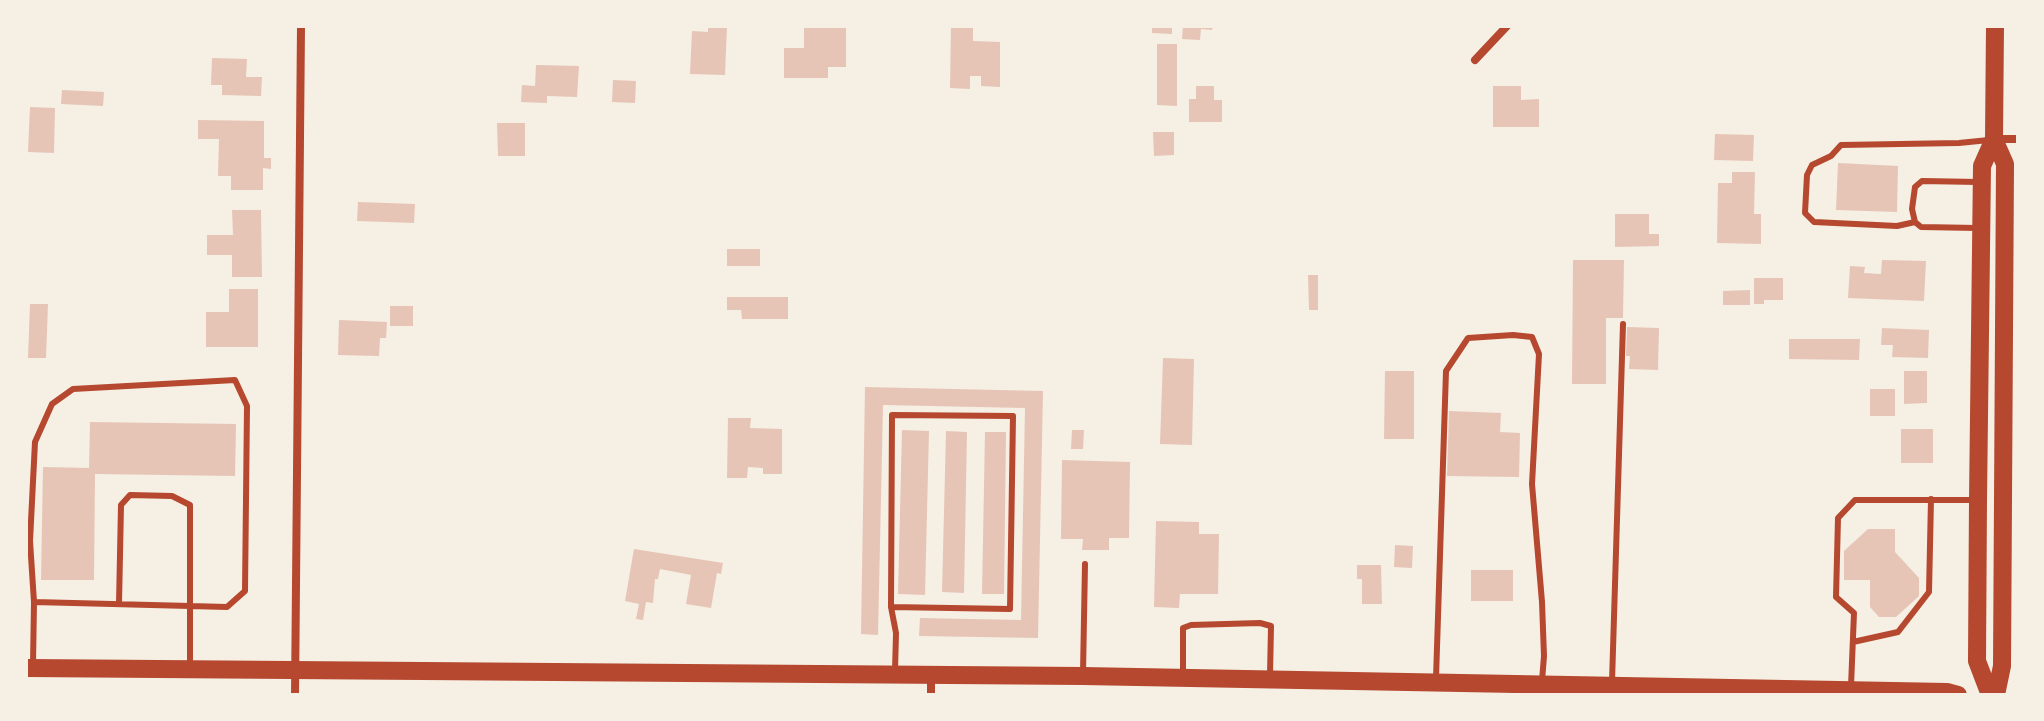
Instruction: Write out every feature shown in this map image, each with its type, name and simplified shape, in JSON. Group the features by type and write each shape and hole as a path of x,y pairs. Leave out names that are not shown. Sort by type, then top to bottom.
{"main road":[{"path":"1990,695 1977,661 1978,500 1982,166 1994,139 1995,26"},
{"path":"1994,139 2005,164 2011,252 2010,560 2002,666 1996,695"},
{"path":"29,668 1083,676 1947,692 1958,695"}],"street":[{"path":"295,695 301,26"},
{"path":"1475,60 1507,26"},
{"path":"1994,139 2018,139"},
{"path":"931,675 931,695"}],"lane":[{"path":"1915,222 1897,226 1814,222 1805,213 1807,175 1812,165 1831,156 1841,145 1959,143 1994,139"},
{"path":"1981,229 1921,227 1915,222 1912,201 1915,187 1922,181 1982,182"},
{"path":"1612,686 1623,324"},
{"path":"1436,682 1446,371 1468,338 1513,335 1532,337 1539,354 1532,484 1542,602 1542,684"},
{"path":"29,668 34,602 30,541 35,442 52,404 73,389 235,380 247,406 245,591 227,607 34,602"},
{"path":"891,607 1010,609 1013,416 892,415 891,607 896,633 895,675"},
{"path":"119,604 121,505 130,495 172,496 190,505 190,669"},
{"path":"1853,642 1898,632 1929,592 1931,499"},
{"path":"1851,690 1854,613 1836,597 1838,518 1855,500 1978,500"},
{"path":"1083,676 1085,564"},
{"path":"1183,678 1183,628 1191,625 1260,623 1271,626 1270,680"}],"building":[{"path":"708,26 727,26 725,75 690,74 692,31 708,32"},
{"path":"804,26 846,26 846,67 828,67 828,78 784,78 784,48 804,48"},
{"path":"951,26 973,26 973,41 1000,42 1000,87 981,86 981,76 970,76 970,89 950,88"},
{"path":"1152,26 1172,26 1172,34 1152,33"},
{"path":"1183,26 1213,26 1212,30 1201,29 1200,40 1182,39"},
{"path":"1157,44 1177,44 1177,106 1157,105"},
{"path":"212,58 247,59 246,77 262,77 261,96 222,95 222,85 211,85"},
{"path":"536,65 579,66 577,97 547,96 547,103 521,102 522,85 535,86"},
{"path":"613,80 636,81 635,103 612,102"},
{"path":"1196,86 1214,86 1214,100 1222,100 1222,122 1189,122 1189,99 1196,99"},
{"path":"1493,86 1521,86 1521,100 1539,99 1539,127 1493,127"},
{"path":"62,90 104,92 103,106 61,104"},
{"path":"30,107 55,108 54,153 28,152"},
{"path":"198,120 264,121 264,158 271,158 271,169 263,168 263,190 231,190 231,176 218,176 219,139 198,139"},
{"path":"497,123 525,123 525,156 498,156"},
{"path":"1153,132 1174,132 1174,155 1154,156"},
{"path":"1715,134 1754,135 1753,161 1714,160"},
{"path":"1838,163 1898,166 1897,212 1836,210"},
{"path":"1732,172 1755,172 1754,214 1761,214 1761,244 1717,243 1718,183 1732,183"},
{"path":"358,202 415,204 414,223 357,221"},
{"path":"232,210 261,210 262,277 232,277 232,255 207,255 207,235 233,235"},
{"path":"1615,214 1649,214 1649,234 1659,234 1659,246 1615,247"},
{"path":"727,249 760,249 760,266 727,266"},
{"path":"1573,260 1624,260 1623,318 1606,318 1606,384 1572,384"},
{"path":"1882,260 1926,261 1924,301 1848,298 1850,266 1865,267 1864,273 1881,274"},
{"path":"1308,275 1318,275 1318,310 1309,310"},
{"path":"1754,278 1783,278 1783,300 1764,300 1764,304 1754,304"},
{"path":"229,289 258,289 258,347 206,347 206,312 229,312"},
{"path":"1750,290 1750,305 1723,305 1723,291"},
{"path":"727,297 788,297 788,319 742,319 741,310 727,310"},
{"path":"30,304 48,304 46,358 28,358"},
{"path":"390,306 413,306 413,326 390,326"},
{"path":"339,320 387,322 386,338 380,338 379,356 338,355"},
{"path":"1627,327 1659,328 1658,370 1629,369"},
{"path":"1882,328 1929,330 1928,358 1892,357 1893,345 1881,345"},
{"path":"1789,339 1860,339 1859,360 1789,359"},
{"path":"1163,358 1194,359 1192,445 1160,444"},
{"path":"1385,371 1414,371 1414,439 1384,439"},
{"path":"1904,371 1927,371 1927,403 1904,404"},
{"path":"865,387 1043,391 1038,638 919,636 920,618 1021,620 1025,408 883,405 878,635 861,634"},
{"path":"1870,389 1895,389 1895,416 1870,416"},
{"path":"1449,411 1501,413 1500,432 1520,433 1519,477 1447,476"},
{"path":"728,418 751,418 750,428 782,429 782,474 763,474 763,468 748,467 747,478 727,478"},
{"path":"90,422 236,424 235,476 95,474 94,580 41,580 43,467 89,468"},
{"path":"1901,429 1933,429 1933,463 1901,463"},
{"path":"902,430 929,431 925,595 898,594"},
{"path":"1072,430 1084,430 1083,449 1071,449"},
{"path":"946,431 967,432 964,593 942,592"},
{"path":"985,432 1006,432 1004,594 982,594"},
{"path":"1062,460 1130,462 1129,538 1109,538 1109,550 1082,550 1083,539 1061,539"},
{"path":"1156,521 1199,522 1199,534 1219,534 1218,594 1180,594 1179,608 1154,607"},
{"path":"1868,529 1895,529 1895,552 1919,578 1919,596 1896,617 1879,617 1870,607 1870,580 1844,580 1844,551"},
{"path":"1395,545 1413,546 1412,568 1394,567"},
{"path":"634,549 723,563 721,574 717,573 711,608 686,604 691,575 660,569 658,579 655,579 653,603 646,602 643,620 636,619 639,604 625,601"},
{"path":"1357,565 1381,565 1382,604 1362,604 1362,579 1357,579"},
{"path":"1471,570 1513,570 1513,601 1471,601"}]}
